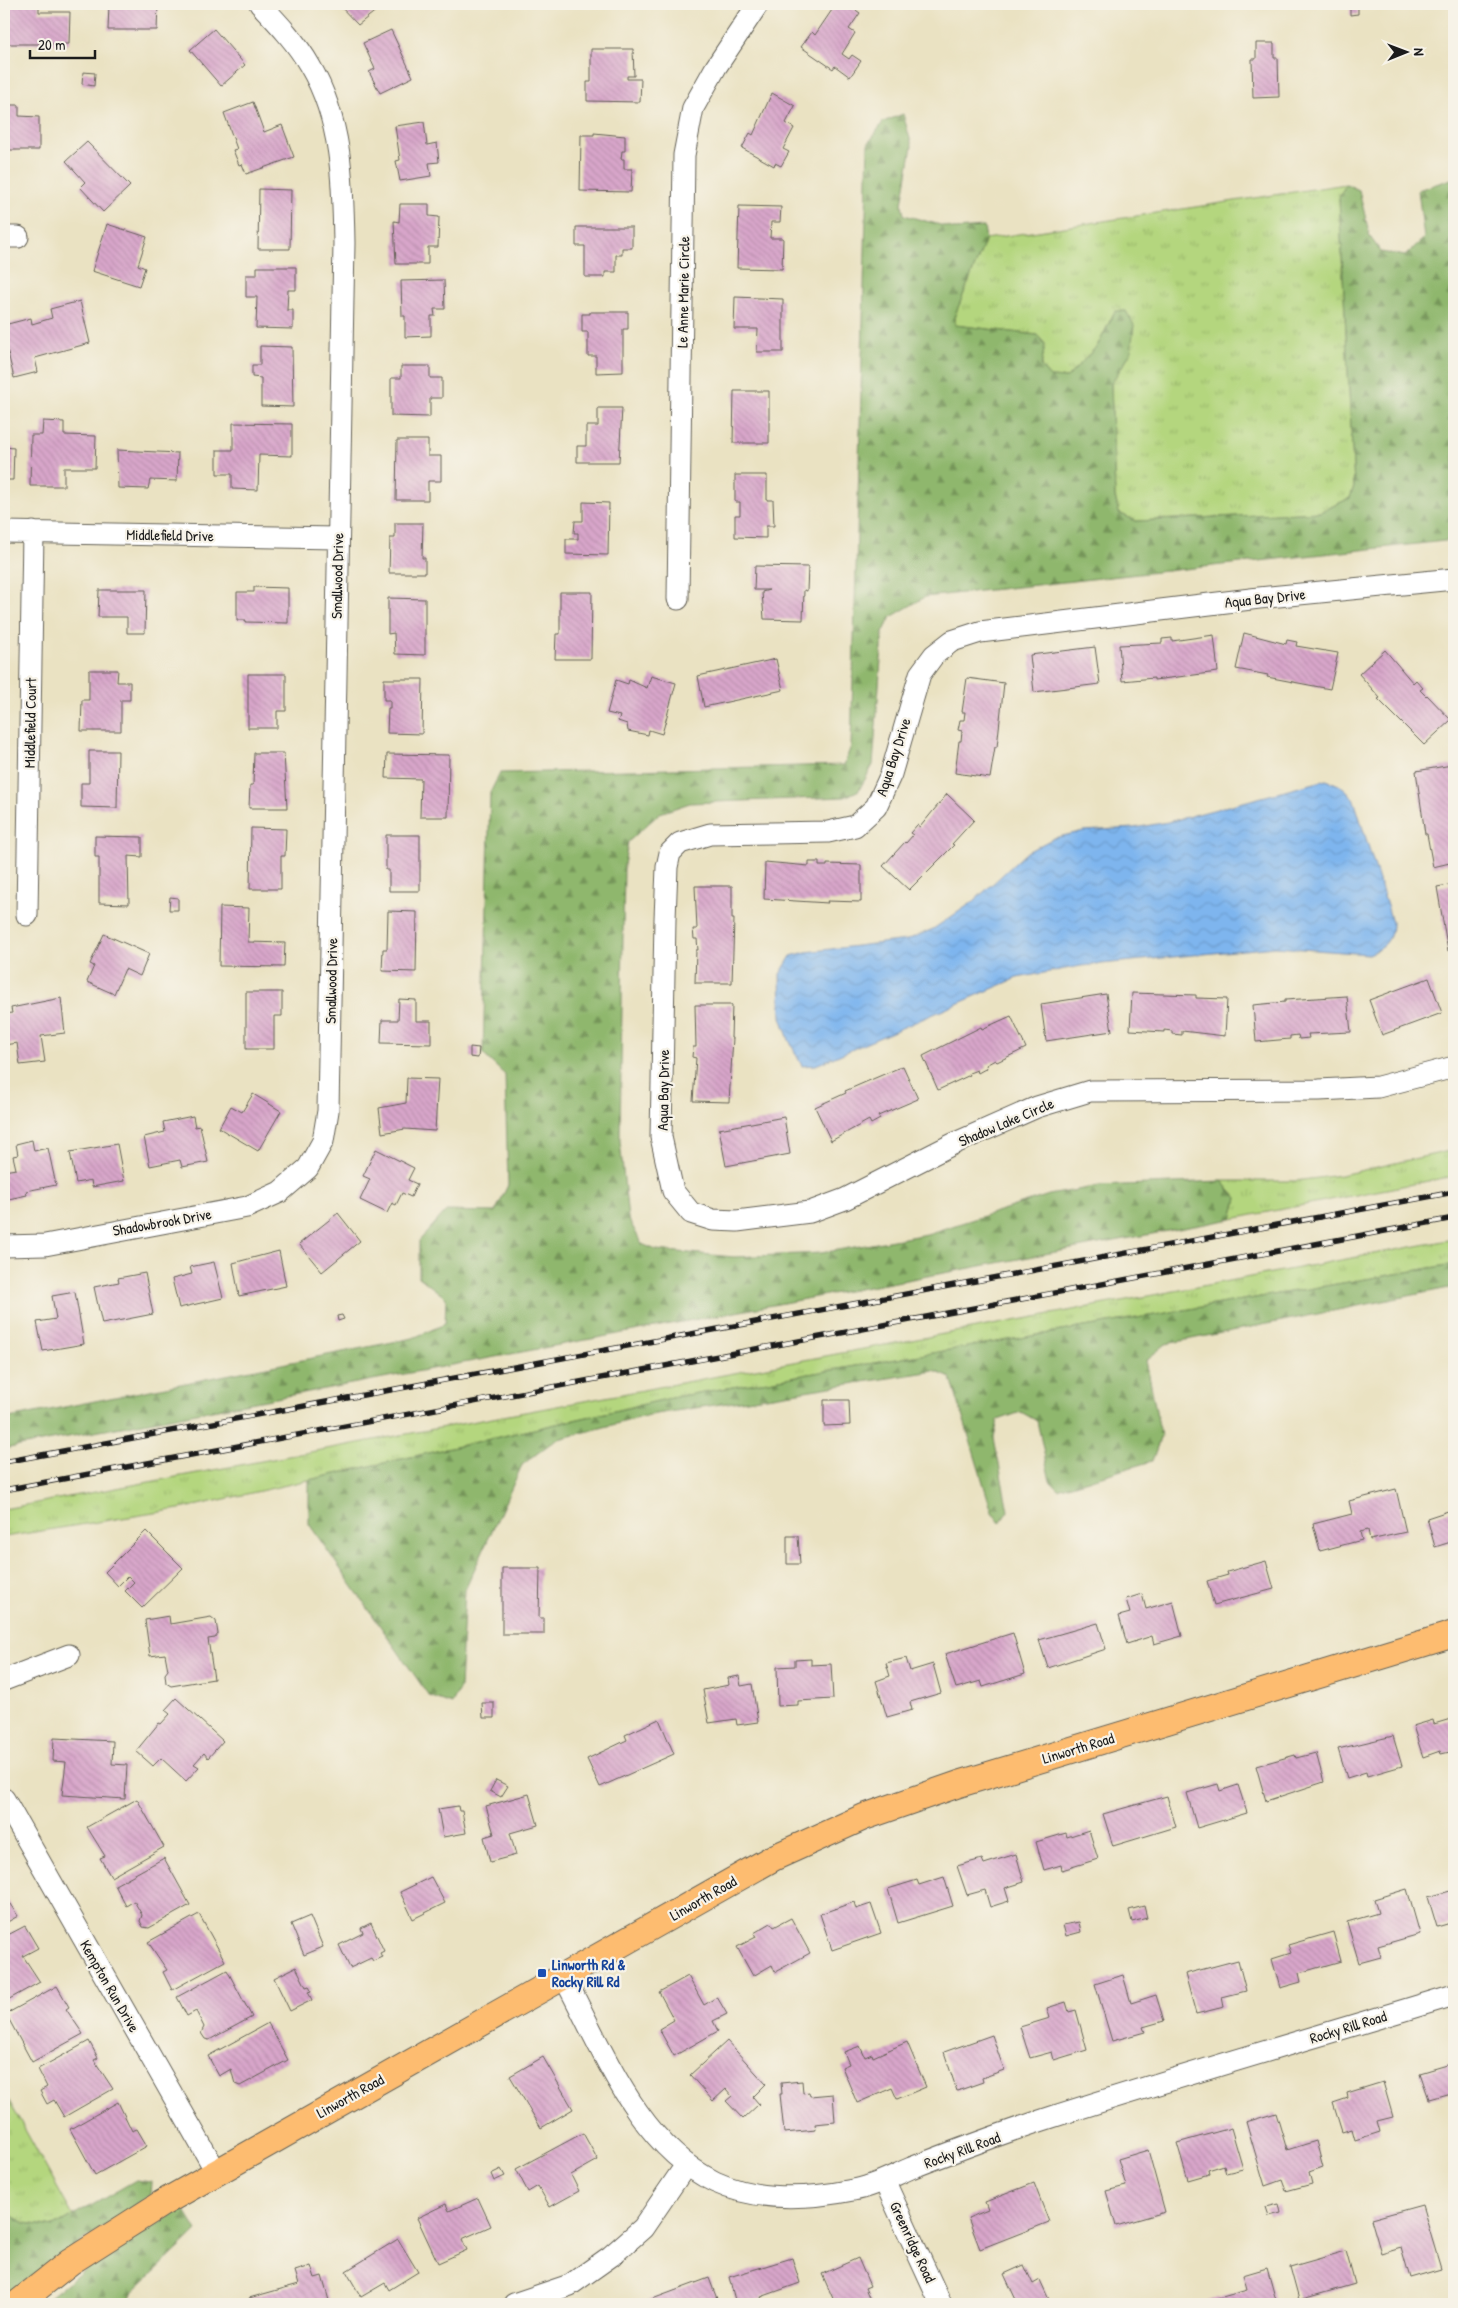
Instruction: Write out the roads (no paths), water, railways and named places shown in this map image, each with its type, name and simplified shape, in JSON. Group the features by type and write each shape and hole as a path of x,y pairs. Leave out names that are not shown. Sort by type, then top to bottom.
{"main road":[{"name":"Linworth Road","path":"17,2304 70,2262 161,2204 322,2111 564,1978 773,1858 864,1817 958,1784 1454,1634"}],"street":[{"name":"Smallwood Drive","path":"260,4 310,65 323,91 339,152 343,179 344,243 337,538 328,1111 323,1141 308,1168"},
{"name":"Le Anne Marie Circle","path":"678,599 684,155 693,108 716,66 758,4"},
{"name":"Middlefield Drive","path":"4,532 337,538"},
{"name":"Middlefield Court","path":"28,914 33,532"},
{"name":"Aqua Bay Drive","path":"691,1213 673,1192 661,1137 667,867 670,853 680,843 710,834 828,832 855,826 876,807 891,774 920,674 934,655 952,641 980,632 1259,598 1454,579"},
{"name":"Shadow Lake Circle","path":"691,1213 713,1220 737,1221 810,1212 845,1200 954,1144 1037,1107 1090,1091 1320,1090 1378,1087 1454,1067"},
{"name":"Shadowbrook Drive","path":"4,1246 45,1245 247,1207 280,1192 308,1168"},
{"path":"4,1680 70,1655"},
{"name":"Kempton Run Drive","path":"4,1798 217,2173"},
{"name":"Rocky Rill Road","path":"564,1978 642,2120 686,2165 716,2182 749,2194 781,2197 821,2195 856,2190 1050,2118 1454,1995"},
{"path":"514,2304 570,2285 611,2256 643,2228 686,2165"},
{"name":"Greenridge Road","path":"884,2180 941,2304"}],"water":[{"path":"1326,780 1344,788 1355,803 1392,922 1389,938 1383,946 1375,951 1369,954 1275,947 1081,966 1017,978 816,1065 802,1066 789,1040 781,1017 780,974 791,956 806,952 907,940 933,929 973,902 1027,852 1054,838 1084,831 1134,828 1168,822"}],"railway":[{"path":"4,1462 1454,1192"},
{"path":"4,1490 1454,1218"}],"place":[{"name":"Linworth Rd & Rocky Rill Rd","path":"542,1973"}]}
